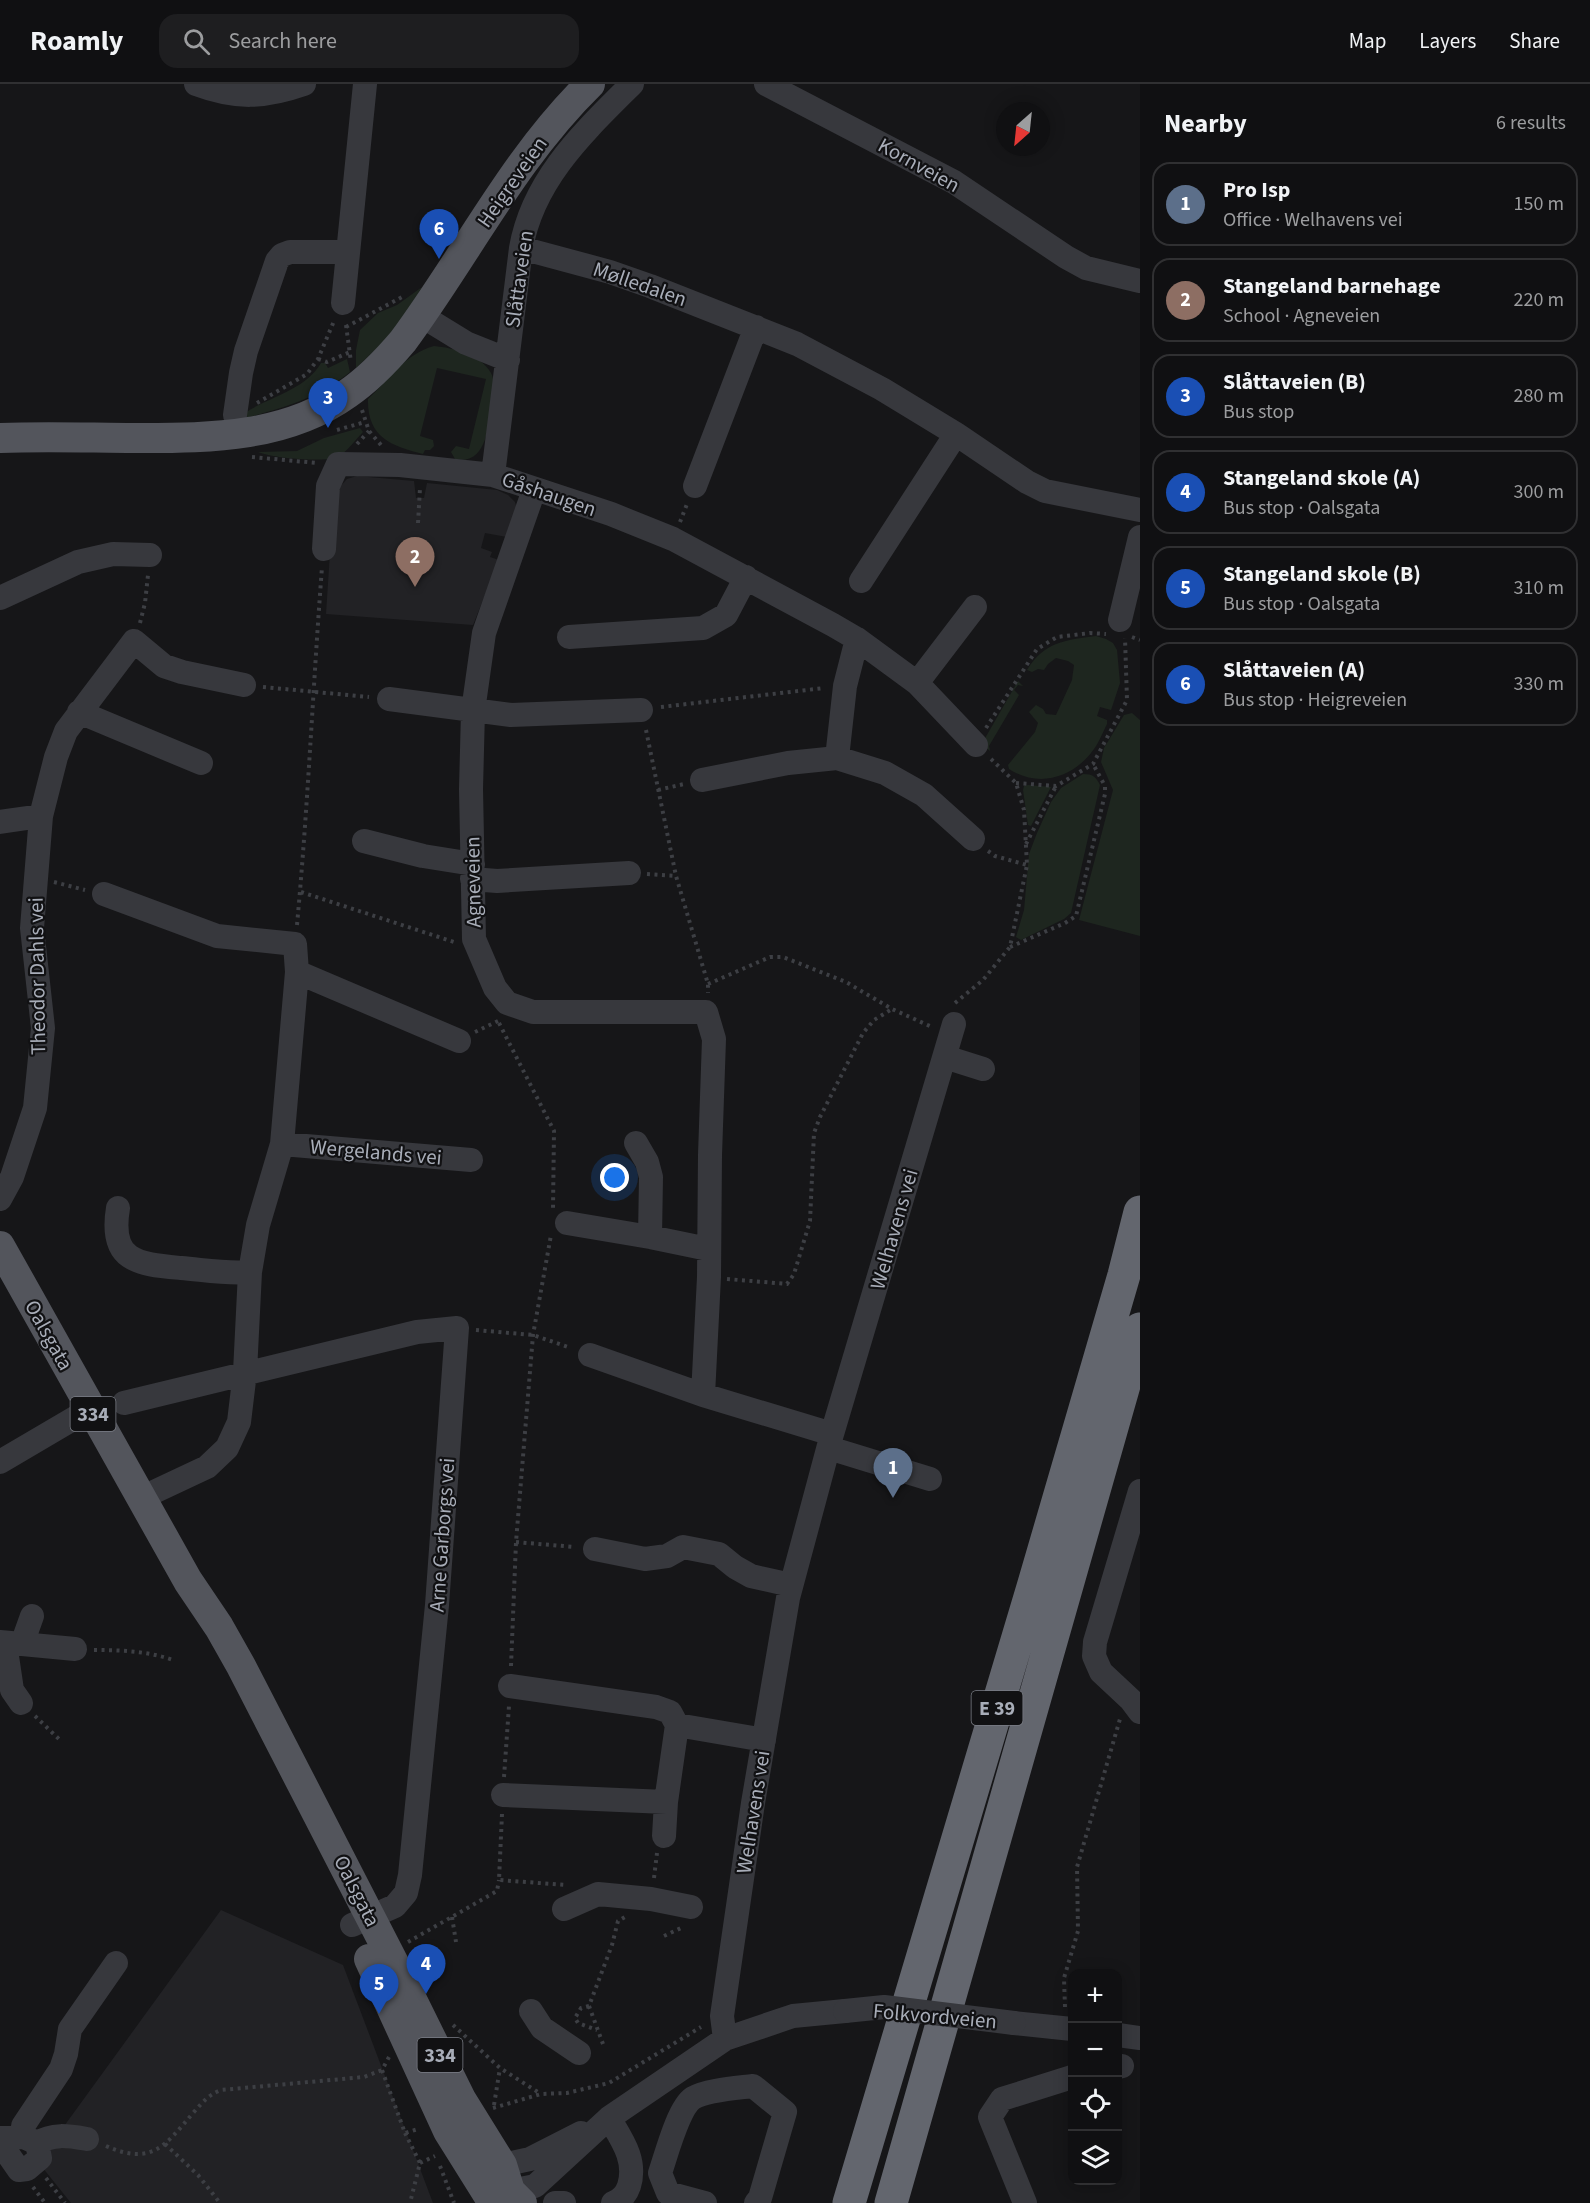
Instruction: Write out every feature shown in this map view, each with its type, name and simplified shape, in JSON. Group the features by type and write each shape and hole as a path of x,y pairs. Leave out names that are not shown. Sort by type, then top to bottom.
{"highway":[{"name":"E 39","path":"849,2203 1034,1587 1140,1212"},
{"name":"E 39","path":"891,2203 1140,1329"}],"main road":[{"name":"Heigreveien","path":"0,438 202,437 266,430 303,417 345,396 384,363 414,305 549,130 590,84"},
{"name":"Oalsgata","path":"0,1246 188,1581 219,1627 241,1666 362,1922 461,2098 501,2189"}],"street":[{"path":"196,84 229,94 256,95 278,93 304,84"},
{"path":"345,315 348,252 365,84"},
{"name":"Slåttaveien","path":"493,474 521,248 528,216 549,178 578,139 632,84"},
{"name":"Kornveien","path":"766,84 954,182 1086,268 1140,280"},
{"name":"Mølledalen","path":"521,248 610,272 797,344 882,389 956,434 1027,482 1045,491 1140,510"},
{"path":"235,415 246,351 277,261 282,255 290,252 348,252"},
{"path":"414,305 466,343 508,360"},
{"path":"695,486 756,327"},
{"path":"861,581 956,434"},
{"path":"324,549 328,486 338,464"},
{"name":"Gåshaugen","path":"338,464 411,466 493,474 534,490 611,514 673,539 857,639 917,683 976,745"},
{"name":"Agneveien","path":"534,490 484,633 473,711 474,939 495,988 507,1003 532,1012 706,1012"},
{"path":"1123,628 1140,537"},
{"path":"0,598 78,562 114,554 150,555"},
{"path":"569,637 704,628 726,615 746,577"},
{"path":"917,683 975,608"},
{"path":"837,758 845,686 857,639"},
{"path":"134,641 164,666 244,685"},
{"name":"Theodor Dahls vei","path":"0,1199 12,1177 35,1108 43,1028 32,928 41,816 56,757 66,731 134,641"},
{"path":"389,699 511,715 642,710"},
{"path":"79,712 201,763"},
{"path":"702,780 788,763 837,758 885,773 924,795 973,839"},
{"path":"0,822 41,816"},
{"path":"364,841 423,856 497,881 629,873"},
{"path":"104,894 217,936 295,944"},
{"name":"Wergelands vei","path":"141,1498 207,1467 227,1448 239,1422 245,1372 250,1272 261,1215 282,1144 297,972 295,944"},
{"path":"297,972 459,1041"},
{"path":"703,1395 709,1277 714,1039 706,1012"},
{"path":"945,1028 983,1069"},
{"name":"Welhavens vei","path":"725,2039 722,2016 753,1803 791,1585 945,1028"},
{"path":"636,1143 647,1162 651,1178 650,1237"},
{"name":"Wergelands vei","path":"282,1144 471,1160"},
{"path":"118,1208 118,1242 123,1251 136,1261 160,1267 227,1274 250,1272"},
{"path":"557,1222 708,1249"},
{"path":"124,1403 417,1332 457,1329"},
{"name":"Arne Garborgs vei","path":"362,1922 395,1906 406,1893 410,1875 437,1605 457,1329"},
{"path":"590,1355 930,1479"},
{"path":"0,1462 90,1409"},
{"path":"1137,1701 1101,1672 1094,1656 1095,1641 1140,1491"},
{"path":"595,1549 645,1559 667,1556 683,1547 719,1554 751,1576 791,1585"},
{"path":"21,1703 12,1690 9,1643 32,1616"},
{"path":"9,1643 75,1649"},
{"path":"510,1686 656,1707 670,1712 677,1725 666,1802 664,1836"},
{"path":"677,1725 764,1740"},
{"path":"503,1795 666,1802"},
{"path":"564,1909 598,1894 651,1899 691,1907"},
{"path":"0,2143 19,2170 27,2169 40,2158 23,2126 65,2060 70,2029 116,1963"},
{"name":"Folkvordveien","path":"501,2189 535,2186 609,2118 725,2039 793,2016 884,2007 1068,2030"},
{"path":"531,2011 542,2028 579,2053"},
{"path":"1122,2036 1140,2038"},
{"path":"1025,2203 990,2117 1002,2099 1068,2078"},
{"path":"705,2203 668,2193 660,2174 683,2110 693,2098 726,2088 753,2086 784,2112 760,2198 756,2203"},
{"path":"609,2118 627,2149 633,2165 630,2184 625,2194 617,2202"},
{"path":"0,2138 31,2140 65,2135 87,2139"},
{"path":"633,2165 660,2174"},
{"path":"555,2203 564,2203"}],"path":[{"path":"345,315 414,305"},
{"path":"345,315 353,371"},
{"path":"235,415 307,374 345,315"},
{"path":"318,359 327,362 350,352"},
{"path":"360,405 369,431 411,466 418,524"},
{"path":"334,431 365,422"},
{"path":"241,456 338,464"},
{"path":"673,539 695,486"},
{"path":"295,944 301,892 324,549"},
{"path":"134,641 146,603 150,555"},
{"path":"1026,845 1056,786 1093,764 1127,700 1123,628"},
{"path":"1010,947 1027,865 1024,810 1016,783 976,745 1037,649 1057,638 1123,628 1140,640"},
{"path":"244,685 389,699"},
{"path":"706,1012 708,984 676,876 642,710 845,686"},
{"path":"708,984 770,957 783,957 846,982 892,1009 945,1028 1010,947 1076,916 1105,794 1105,786 1093,764"},
{"path":"1016,783 1056,786"},
{"path":"973,839 995,856 1027,865"},
{"path":"629,873 676,876"},
{"path":"36,878 104,894"},
{"path":"301,892 462,946"},
{"path":"709,1277 787,1284 794,1274 810,1221 814,1133 863,1033 874,1020 892,1009"},
{"path":"494,1011 554,1131 557,1222 533,1335 516,1542 510,1686"},
{"path":"457,1329 533,1335 590,1355"},
{"path":"516,1542 595,1549"},
{"path":"75,1649 131,1650 173,1660"},
{"path":"1065,2007 1064,1978 1078,1931 1077,1867 1119,1720 1137,1701"},
{"path":"21,1703 62,1742"},
{"path":"400,1947 497,1891 499,1880"},
{"path":"452,1917 456,1942"},
{"path":"603,2044 589,2006 612,1945 618,1921"},
{"path":"664,1936 678,1929"},
{"path":"589,2006 581,2008 575,2018 578,2023 598,2031"},
{"path":"452,2024 500,2068 541,2094"},
{"path":"483,2111 541,2094 567,2093 609,2083 705,2025"},
{"path":"87,2139 114,2150 140,2155 155,2152 209,2095 215,2092 364,2077 382,2070 389,2057"},
{"path":"494,2108 500,2068"},
{"path":"382,2070 405,2133 420,2163 410,2203"},
{"path":"405,2133 418,2129"},
{"path":"165,2144 198,2175 220,2203"},
{"path":"420,2163 436,2156"},
{"path":"43,2175 65,2203"}],"shaded area":[{"path":"422,287 394,332 356,368 356,350 360,330 378,313 397,305"},
{"path":"434,346 458,350 480,361 491,373 493,380 490,414 484,442 479,451 465,460 455,459 451,452 456,446 469,449 486,379 437,368 420,436 433,440 434,446 430,450 425,450 423,454 383,438 372,422 369,412 368,399 398,368 414,355"},
{"path":"347,359 350,372 323,390 280,408 234,421 244,413 303,382 321,363 325,363 328,368"},
{"path":"360,428 363,432 335,458 296,459 258,452 297,451 324,438"},
{"path":"357,476 414,481 416,498 424,498 427,483 497,490 508,495 515,502 517,509 507,537 485,533 481,548 492,552 490,557 499,560 473,625 326,614 332,522 337,490 347,479"},
{"path":"1096,636 1113,643 1117,650 1120,683 1111,710 1100,707 1097,716 1107,720 1107,724 1096,746 1074,769 1053,778 1031,778 1009,769 1008,765 1035,732 1038,723 1029,712 1036,705 1046,714 1056,715 1072,680 1074,665 1056,658 1044,670 1038,669 1032,672 1027,670 1041,653 1056,644"},
{"path":"1018,681 1023,686 1018,685 1014,690 1019,695 989,746 990,751 983,745 984,740"},
{"path":"1132,713 1140,720 1140,936 1079,920 1113,790 1101,762 1104,748 1124,715"},
{"path":"1083,774 1094,776 1100,785 1071,913 1064,919 1021,940 1016,937 1024,910 1029,854 1051,802 1061,788"},
{"path":"1024,786 1051,787 1031,826 1028,825 1023,790"},
{"path":"221,1910 343,1965 433,2203 71,2203 38,2162"}],"place":[{"name":"Slåttaveien (A)","path":"439,259"},
{"name":"Slåttaveien (B)","path":"328,428"},
{"name":"Stangeland barnehage","path":"415,587"},
{"name":"Pro Isp","path":"893,1498"},
{"name":"Stangeland skole (A)","path":"426,1994"},
{"name":"Stangeland skole (B)","path":"379,2014"}]}
